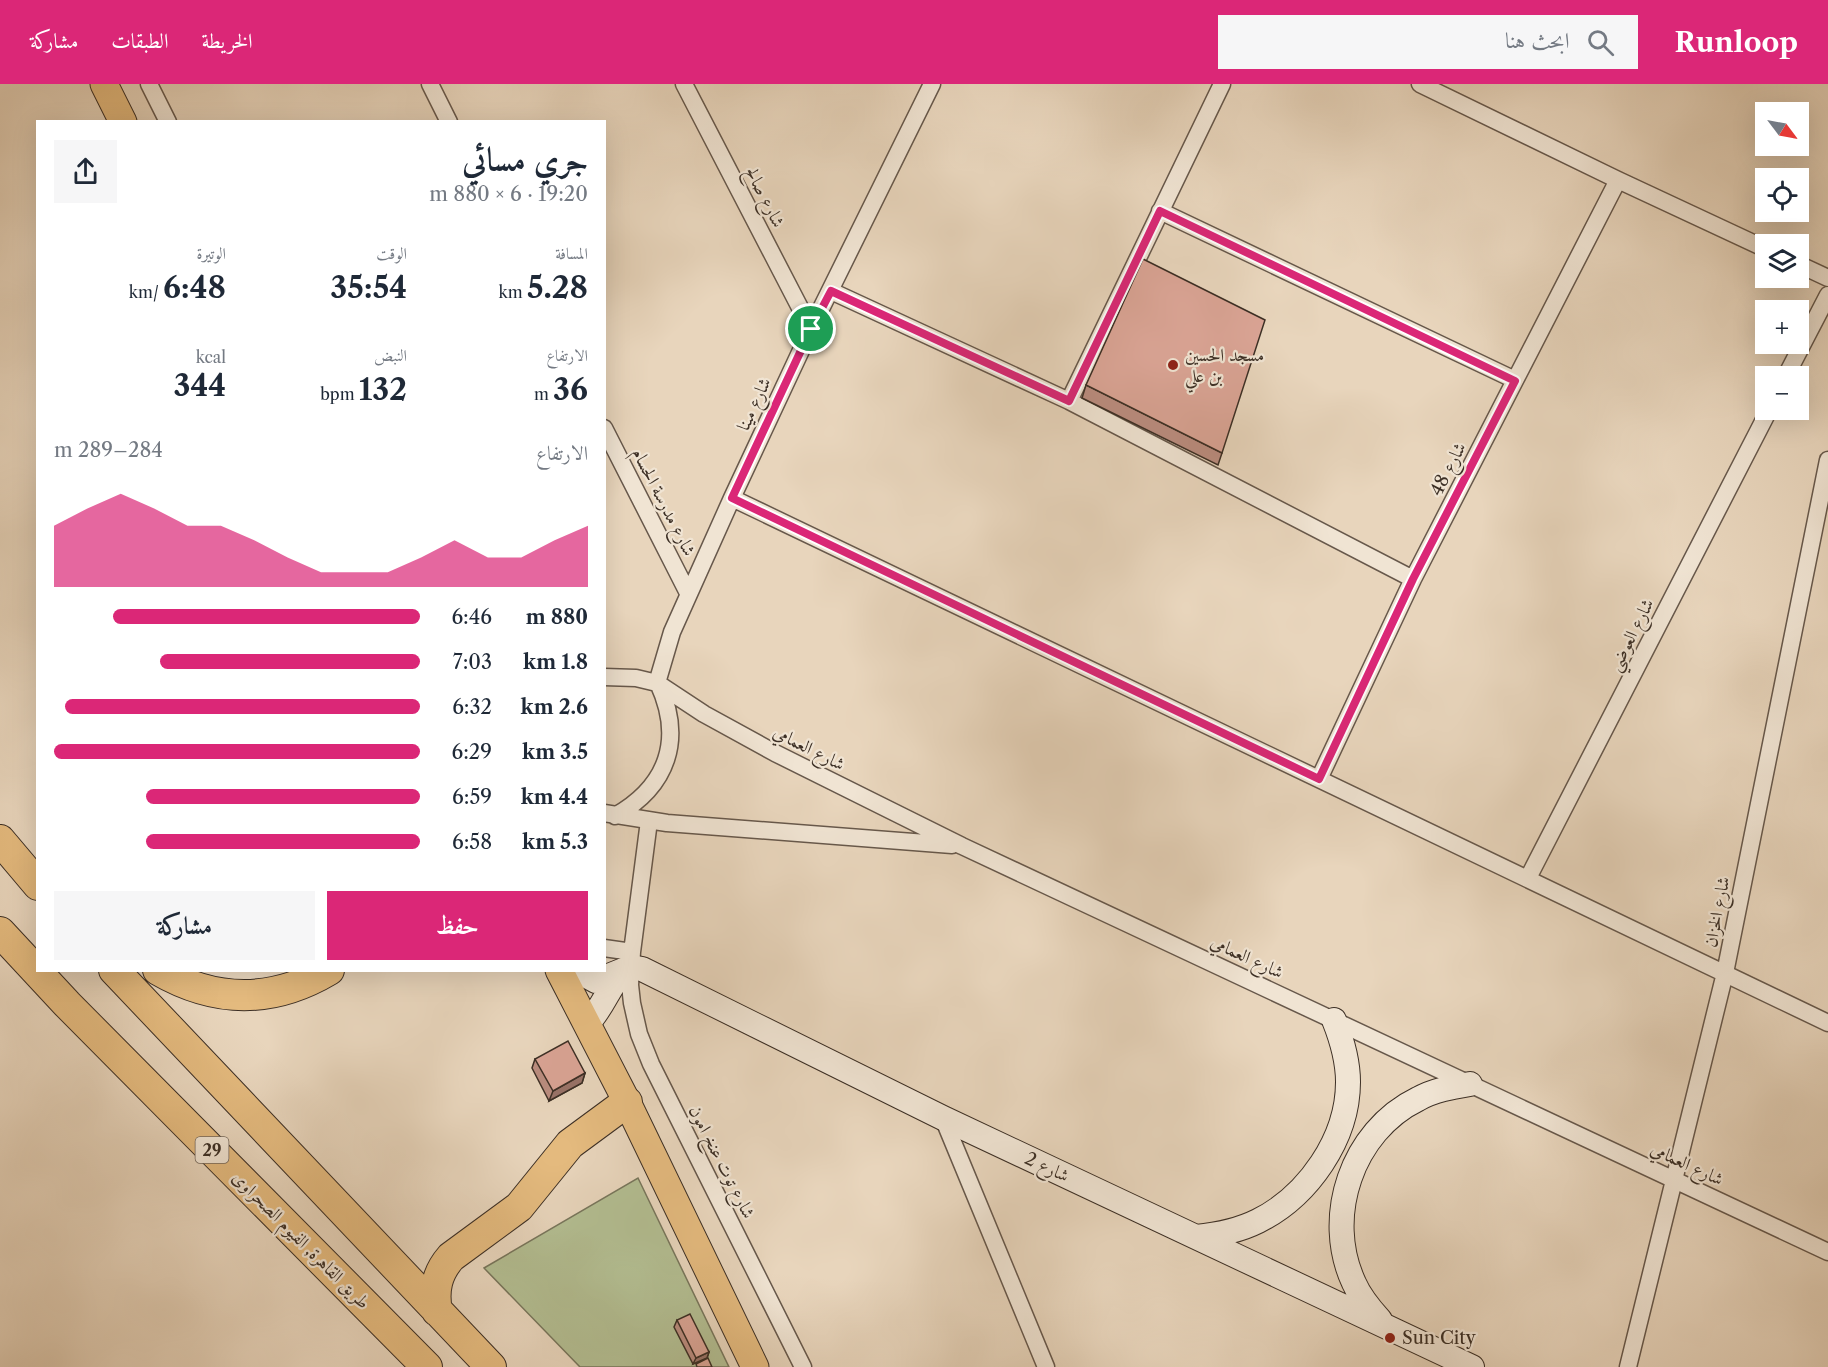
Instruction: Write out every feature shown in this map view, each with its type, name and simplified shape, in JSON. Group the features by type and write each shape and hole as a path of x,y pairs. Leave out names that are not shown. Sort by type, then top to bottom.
{"highway":[{"path":"17,855 36,882"},
{"name":"طريق القاهرة, الفيوم الصحراوى","path":"0,932 36,971"},
{"name":"طريق القاهرة, الفيوم الصحراوى","path":"37,972 427,1367"},
{"path":"116,972 491,1367"},
{"path":"162,972 190,986 244,996 284,990 303,984 325,972"},
{"path":"437,1311 435,1301 437,1282 451,1257 519,1207 570,1144 627,1102"}],"main road":[{"path":"104,84 122,120"},
{"path":"560,972 627,1102 755,1367"}],"street":[{"path":"149,84 167,120"},
{"path":"430,84 448,120"},
{"name":"شارع صالح","path":"684,84 811,329"},
{"name":"شارع مينا","path":"657,682 672,632 688,593 811,329 932,84"},
{"path":"1069,401 1222,84"},
{"path":"1420,84 1755,244"},
{"name":"شارع 48","path":"1319,779 1413,579 1618,180"},
{"path":"1160,211 1515,381"},
{"path":"1809,269 1828,278"},
{"path":"831,291 1069,401 1413,579"},
{"path":"1791,366 1828,295"},
{"name":"شارع العوضي","path":"1527,878 1764,420"},
{"name":"شارع مدرسة الحسام","path":"606,432 688,593"},
{"name":"شارع الخزان","path":"1628,1367 1725,973 1828,460"},
{"path":"732,498 1828,1023"},
{"path":"606,677 636,678 657,682 666,700 670,719 667,758 659,776 648,792 633,805 610,815"},
{"name":"شارع العمامي","path":"657,682 704,714 775,753 962,846 1828,1252"},
{"path":"610,815 649,821 962,846"},
{"path":"587,1024 601,1007 615,981 629,963 649,821"},
{"path":"606,949 629,963"},
{"path":"580,972 596,981 629,963"},
{"name":"شارع 2","path":"629,963 943,1118 1472,1367"},
{"name":"شارع توت عنخ امون","path":"629,963 632,1003 639,1034 651,1064 803,1367"},
{"path":"1196,1237 1217,1235 1258,1221 1293,1197 1321,1164 1340,1126 1346,1105 1348,1083 1342,1040 1334,1020"},
{"path":"1383,1324 1366,1304 1345,1258 1341,1233 1342,1208 1347,1182 1358,1157 1369,1141 1394,1114 1417,1099 1434,1092 1470,1084"},
{"path":"943,1118 1046,1367"}],"green space":[{"path":"638,1178 729,1367 580,1367 484,1268"}],"building":[{"name":"مسجد الحسين بن علي","path":"1143,259 1265,320 1222,453 1086,385"},
{"path":"568,1041 585,1073 553,1091 535,1059"},
{"path":"690,1314 709,1352 696,1358 677,1320"},
{"path":"708,1358 712,1367 697,1367 696,1364"}],"place":[{"name":"مسجد الحسين بن علي","path":"1173,365"},
{"name":"Sun City","path":"1390,1338"}],"route":[{"path":"1160,211 1515,381 1413,579 1319,779 732,498 811,329 831,291 1069,401 1160,211"}]}
